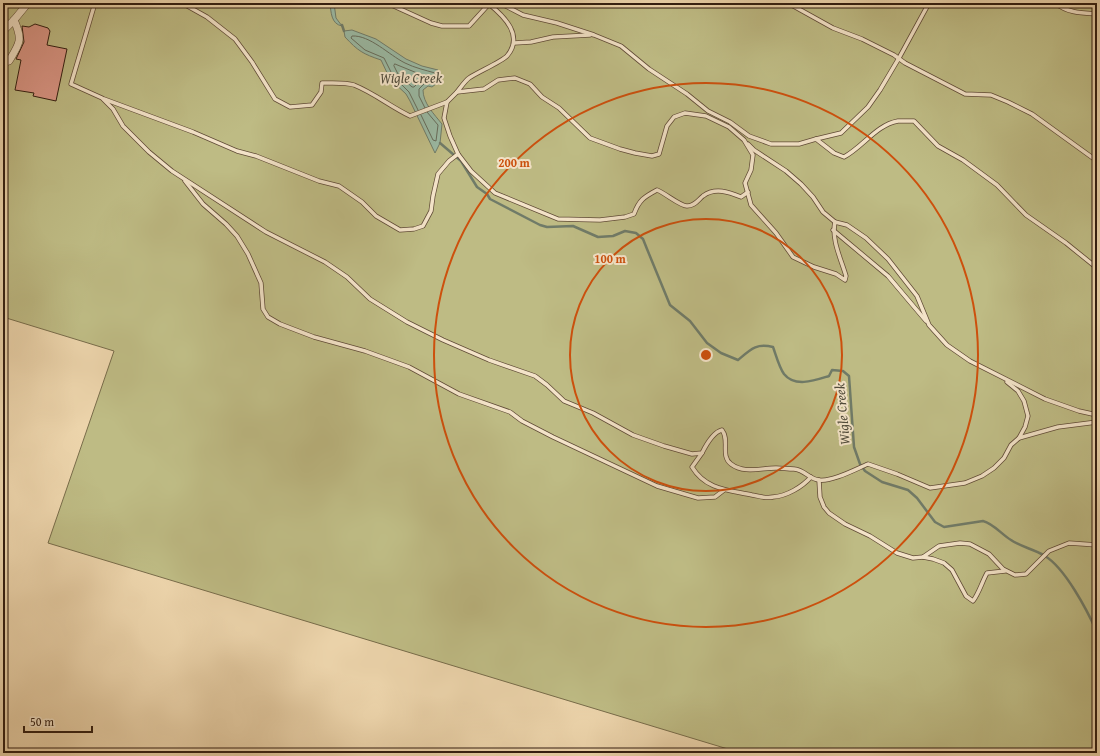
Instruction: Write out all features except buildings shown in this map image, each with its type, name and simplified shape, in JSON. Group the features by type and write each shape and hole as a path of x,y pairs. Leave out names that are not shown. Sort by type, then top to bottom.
{"street":[{"path":"3,31 28,3"},
{"path":"3,63 10,61 17,48 20,35 14,20"}],"lane":[{"path":"95,3 71,84 102,98 193,132 237,151 256,156 319,181 338,186 362,202 376,216 400,230 414,229 423,226 431,211 438,174 448,162 458,154"},
{"path":"182,3 207,17 235,39 252,62 275,99 290,107 312,105 321,92 322,83 353,84 381,99 398,111 410,116 447,102 468,79 506,56 514,43 512,30 503,15 489,4"},
{"path":"387,3 431,23 442,26 469,26 489,4 494,3"},
{"path":"500,3 523,15 558,23 621,46 708,111 730,122 749,136 771,144 799,144 841,133 868,107 880,90 929,3"},
{"path":"788,3 833,28 862,39 899,58 905,63 965,94 991,96 1032,114 1097,161"},
{"path":"1055,3 1062,9 1073,12 1097,14"},
{"path":"514,43 531,42 564,36 594,35"},
{"path":"457,92 484,89 498,80 515,78 530,84 542,97 559,108 590,138 620,149 652,156 659,154 667,126 674,117 685,113 706,116 729,127 754,150 786,170 813,197 823,212 835,222 847,225 866,238 888,259 917,296 929,325"},
{"path":"102,98 113,109 123,126 149,152 181,177 266,232 325,262 346,277 370,299 407,322 489,360 535,376 564,401 593,413 633,435 692,454 702,453"},
{"path":"447,102 444,118 458,154 470,171 495,193 558,219 600,220 625,217 634,214 644,197 657,190 686,206 695,204 704,195 716,190 742,197 748,192"},
{"path":"816,139 834,153 844,158 853,153 875,132 888,124 899,121 914,121 938,146 963,160 996,185 1026,215 1097,268"},
{"path":"744,140 753,155 751,170 744,182 751,205 776,234 793,257 814,267 836,274 844,280 846,276 833,230 835,222"},
{"path":"181,177 204,204 237,236 248,254 261,283 263,309 268,317 280,324 314,337 365,351 409,367 459,394 510,412 522,421 553,437 657,486 698,498 715,497 724,490"},
{"path":"833,230 846,239 888,276 947,345 970,361 1045,399 1079,411 1097,415"},
{"path":"811,477 805,483 788,494 773,498 760,497 724,490 711,485 697,475 692,467 702,453 706,444 717,431 722,430 725,434 726,456 730,464 738,468 749,470 776,468 802,471 819,480 839,476 868,464 930,488 965,483 982,476 994,468 1004,458 1011,445 1019,438 1025,427 1028,416 1024,401 1018,391 1001,378"},
{"path":"1019,438 1058,427 1097,422"},
{"path":"819,480 820,497 824,506 836,519 870,536 897,553 913,558 923,557 944,563 952,570 966,596 973,601 978,595 980,585 987,573 1007,571"},
{"path":"923,557 939,546 960,543 970,544 989,554 994,561 1015,575 1026,574 1049,551 1069,543 1097,545"}],"shaded area":[{"path":"3,3 1097,3 1097,753 741,753 48,543 114,351 3,317"}],"water":[{"path":"330,3 334,3 336,18 342,26 338,25 334,20 331,14"},
{"name":"Wigle Creek","path":"352,30 376,39 406,59 422,66 438,70 440,81 432,87 428,86 423,90 423,95 427,104 442,124 440,143 435,153 406,94 390,79 381,60 361,52 345,37 344,31"}],"waterway":[{"name":"Wigle Creek","path":"342,25 344,31"},
{"name":"Wigle Creek","path":"440,143 461,161 477,187 487,194 490,199 540,225 547,227 573,226 598,237 613,236 625,231 636,233 643,239 670,305 690,321 707,343 721,353 738,360 758,346 773,347 784,374 794,381 800,382 812,381 829,376 832,370 843,371 849,376 854,447 860,464 865,471 882,482 908,490 917,498 935,522 944,527 983,521 987,522 1007,538 1045,556 1053,562 1075,590 1097,632"}]}
